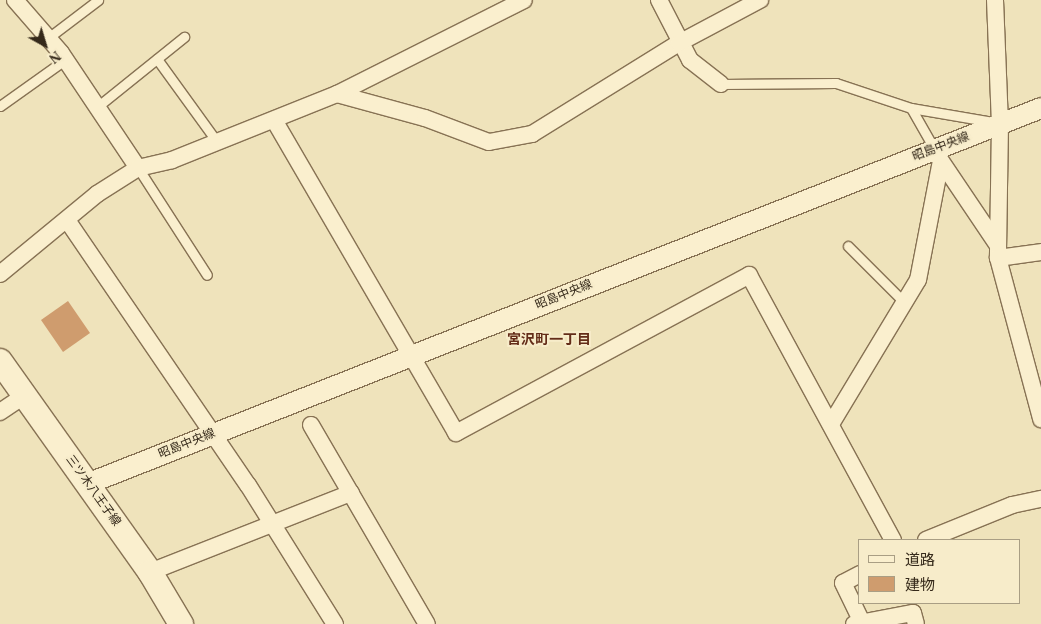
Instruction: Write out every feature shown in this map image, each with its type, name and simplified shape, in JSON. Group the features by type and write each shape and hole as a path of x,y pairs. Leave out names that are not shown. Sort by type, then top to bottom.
{"main road":[{"name":"三ツ木八王子線","path":"0,361 150,572 176,615"}],"street":[{"path":"15,0 66,59 138,168"},
{"path":"0,274 67,220 138,168 217,142 337,94 524,0"},
{"path":"659,0 679,43 690,60 721,84"},
{"path":"337,94 425,118 489,142 532,134 679,43 760,0"},
{"path":"995,0 1000,124 998,251 1041,419"},
{"name":"昭島中央線","path":"87,484 412,355 938,155 1000,124 1041,108"},
{"path":"274,120 456,433 749,275 892,539"},
{"path":"938,155 998,251"},
{"path":"831,424 903,301 918,280 938,155"},
{"path":"67,220 214,434 335,624"},
{"path":"998,251 1041,252"},
{"path":"0,412 24,396"},
{"path":"311,425 427,624"},
{"path":"150,572 272,527 351,493"},
{"path":"928,539 1012,505 1041,499"},
{"path":"858,575 843,583 864,623 913,613 916,624"},
{"path":"176,615 186,624"}],"lane":[{"path":"48,38 98,0"},
{"path":"97,107 184,37"},
{"path":"0,106 66,59"},
{"path":"157,59 217,142"},
{"path":"721,84 836,83 911,108 1000,124"},
{"path":"911,108 938,155"},
{"path":"138,168 207,275"},
{"path":"848,246 903,301"}],"building":[{"path":"68,301 90,333 63,352 41,320"}],"district":[{"name":"宮沢町一丁目","path":"549,340"}]}
